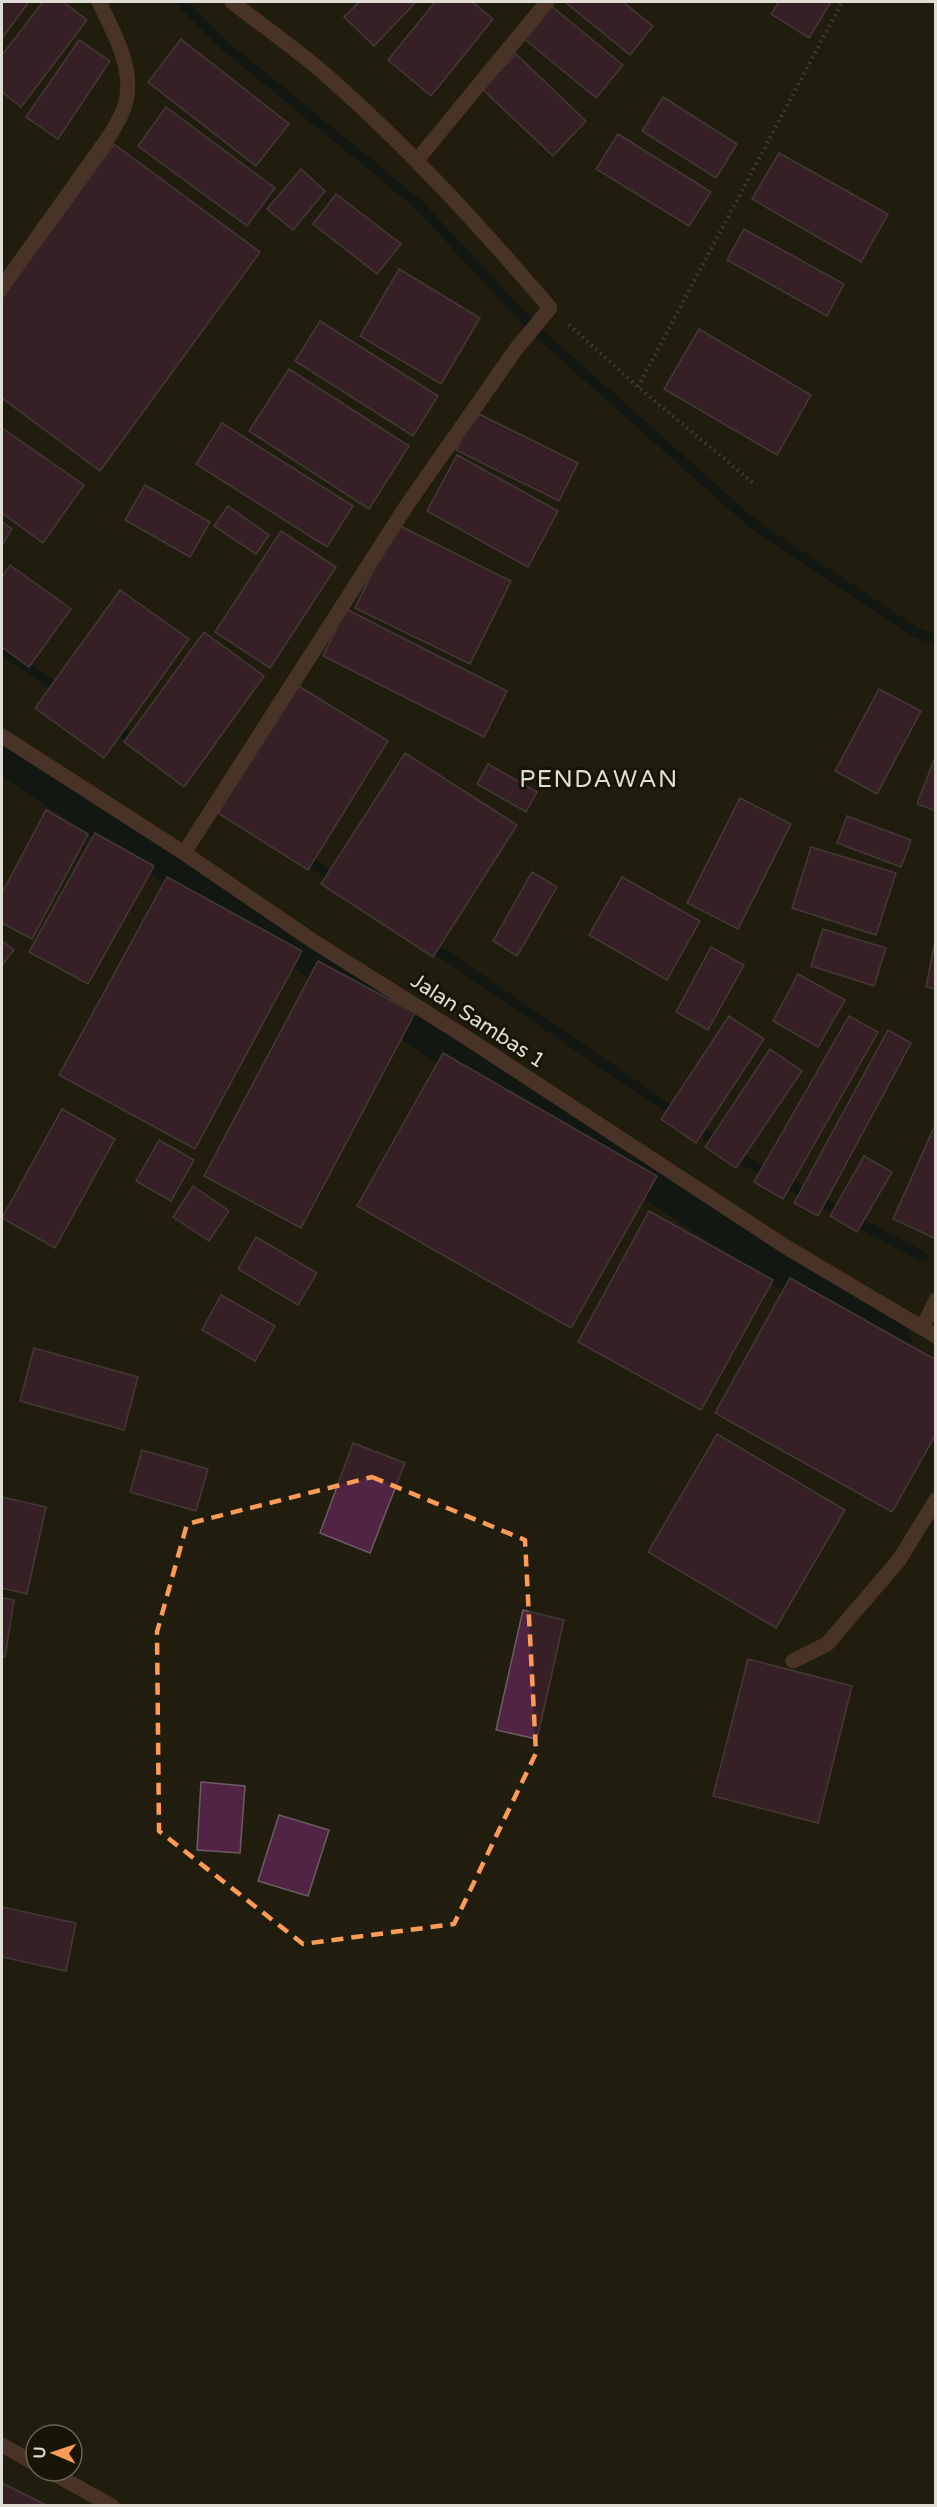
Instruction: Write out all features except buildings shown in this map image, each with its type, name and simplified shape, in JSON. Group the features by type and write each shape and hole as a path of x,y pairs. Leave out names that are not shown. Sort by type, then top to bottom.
{"street":[{"path":"2,287 110,135 123,112 128,84 123,58 99,2"},
{"path":"184,853 407,505 516,349 550,308 475,221 417,160 325,74 232,2"},
{"path":"417,160 547,2"},
{"name":"Jalan Sambas 1","path":"2,736 776,1241 929,1332"},
{"path":"929,1332 936,1300"},
{"path":"793,1661 827,1644 899,1560 936,1500"},
{"path":"2,2445 24,2457"},
{"path":"71,2483 112,2505"}],"path":[{"path":"638,387 842,2"},
{"path":"550,308 638,387 753,483"}],"highlighted area":[{"path":"372,1477 525,1540 536,1753 454,1924 303,1944 159,1831 157,1632 187,1524"}],"waterway":[{"path":"181,2 224,45 417,203 533,328 753,524 915,632 936,640"},
{"path":"2,650 63,692"},
{"path":"111,725 140,745"},
{"path":"2,754 893,1340"},
{"path":"300,855 339,882"},
{"path":"426,942 678,1115"},
{"path":"693,1125 745,1161 923,1257"}],"district":[{"name":"PENDAWAN","path":"599,779"}]}
